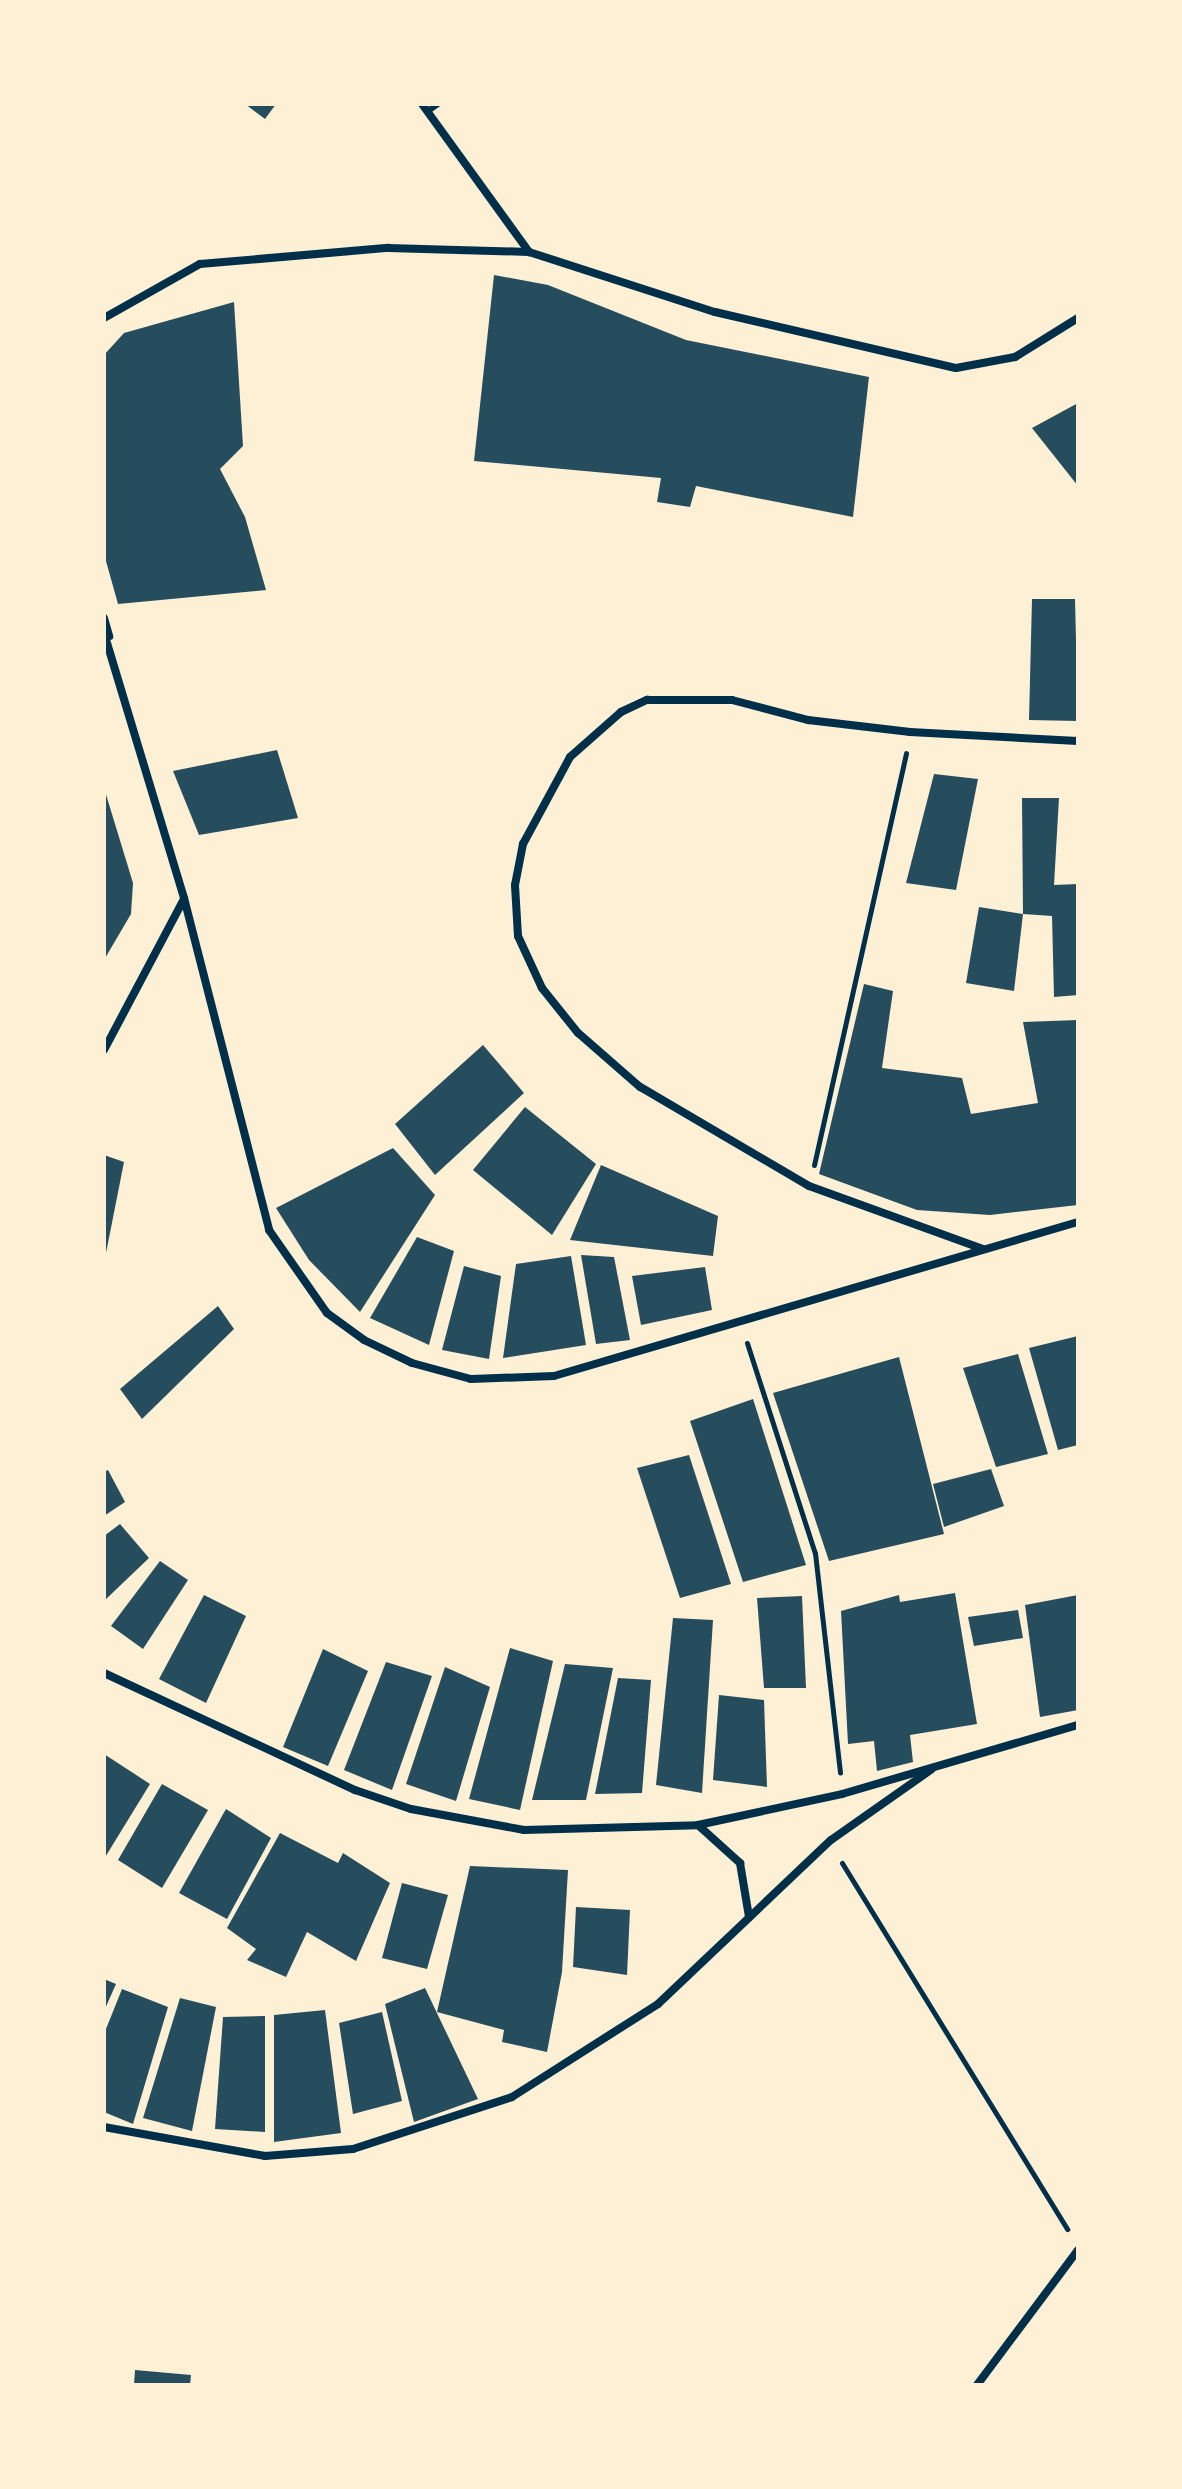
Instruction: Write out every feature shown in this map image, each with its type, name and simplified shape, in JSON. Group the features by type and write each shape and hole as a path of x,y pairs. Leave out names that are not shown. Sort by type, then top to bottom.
{"street":[{"path":"425,108 529,252"},
{"path":"104,318 200,264 388,248 529,252 715,312 943,366 1015,357 1078,318"},
{"path":"104,618 106,635 184,898 269,1230 327,1313 412,1363 471,1379 554,1376 741,1326 1078,1222"},
{"path":"984,1249 809,1186 687,1121 578,1033 542,988 518,936 515,885 523,844 570,757 621,712 647,700 732,700 808,720 910,732 1078,741"},
{"path":"104,1050 184,898"},
{"path":"104,1673 282,1760 411,1809 524,1830 698,1825 842,1794 1078,1725"},
{"path":"104,2127 265,2156 353,2149 444,2123 512,2097 585,2055 658,2004 831,1840 939,1764"},
{"path":"698,1825 740,1863 749,1917"},
{"path":"977,2385 1078,2250"}],"lane":[{"path":"425,108 438,104"}],"path":[{"path":"809,1186 910,732"},
{"path":"741,1326 815,1553 842,1794"},
{"path":"831,1840 1049,2210 1078,2242"}],"building":[{"path":"245,104 276,104 265,119"},
{"path":"494,275 548,285 686,340 869,377 853,517 696,486 690,507 657,502 661,478 474,461"},
{"path":"234,302 243,446 220,469 245,517 266,590 118,604 104,554 104,355 124,333"},
{"path":"1078,403 1078,486 1032,428"},
{"path":"1032,599 1075,599 1078,721 1029,720"},
{"path":"277,750 298,818 199,835 173,771"},
{"path":"934,774 978,779 956,890 906,883"},
{"path":"104,788 133,883 131,914 104,960"},
{"path":"1022,798 1059,798 1054,885 1078,884 1078,995 1054,997 1052,916 1023,914"},
{"path":"979,907 1023,914 1014,991 966,983"},
{"path":"864,984 893,991 882,1068 962,1078 971,1114 1038,1103 1023,1022 1078,1020 1078,1205 990,1215 917,1210 819,1174"},
{"path":"483,1045 524,1093 435,1175 395,1124"},
{"path":"525,1107 596,1164 552,1235 473,1170"},
{"path":"393,1148 435,1195 360,1312 309,1260 276,1208"},
{"path":"104,1155 124,1162 105,1258 104,1258"},
{"path":"601,1165 718,1216 713,1256 570,1240"},
{"path":"417,1237 454,1251 429,1345 370,1318"},
{"path":"581,1255 614,1257 630,1340 596,1344"},
{"path":"571,1256 586,1345 503,1358 516,1264"},
{"path":"464,1266 501,1276 489,1359 442,1350"},
{"path":"705,1267 712,1310 641,1325 632,1276"},
{"path":"218,1306 234,1329 142,1419 120,1389"},
{"path":"1078,1336 1078,1445 1058,1450 1029,1348"},
{"path":"1018,1354 1048,1454 996,1467 963,1368"},
{"path":"899,1357 944,1534 829,1561 773,1393"},
{"path":"753,1399 806,1565 743,1582 690,1421"},
{"path":"689,1455 731,1584 680,1598 637,1468"},
{"path":"991,1469 1004,1506 944,1527 933,1484"},
{"path":"108,1470 125,1502 104,1516 104,1472"},
{"path":"120,1524 149,1558 104,1601 104,1536"},
{"path":"160,1561 188,1580 143,1649 111,1626"},
{"path":"955,1593 977,1724 910,1735 913,1762 877,1771 874,1741 848,1744 841,1611 899,1595 900,1602"},
{"path":"204,1595 246,1616 206,1703 159,1679"},
{"path":"1078,1595 1078,1710 1040,1717 1025,1605"},
{"path":"802,1596 806,1688 764,1688 757,1598"},
{"path":"1018,1610 1023,1638 974,1646 968,1617"},
{"path":"673,1618 713,1620 702,1793 656,1785"},
{"path":"510,1648 553,1661 520,1810 469,1799"},
{"path":"323,1649 368,1671 328,1766 283,1747"},
{"path":"386,1662 432,1676 392,1790 344,1770"},
{"path":"565,1664 613,1668 586,1800 532,1800"},
{"path":"445,1667 490,1687 456,1801 406,1784"},
{"path":"618,1678 651,1680 642,1793 595,1794"},
{"path":"719,1695 764,1700 767,1787 713,1780"},
{"path":"104,1754 150,1784 104,1859"},
{"path":"162,1784 208,1810 162,1888 118,1860"},
{"path":"226,1809 271,1838 227,1919 179,1893"},
{"path":"280,1833 338,1863 343,1853 390,1883 356,1961 307,1932 286,1977 247,1960 256,1949 227,1928"},
{"path":"470,1866 568,1870 562,1972 547,2052 502,2042 504,2030 437,2012"},
{"path":"402,1883 448,1895 427,1969 382,1958"},
{"path":"576,1907 630,1910 627,1975 573,1967"},
{"path":"104,1979 116,1984 104,2011"},
{"path":"425,1988 478,2099 414,2122 385,2004"},
{"path":"122,1989 168,2007 133,2124 104,2112 104,2034"},
{"path":"180,1998 216,2007 192,2131 143,2118"},
{"path":"325,2010 341,2133 274,2142 274,2015"},
{"path":"382,2012 402,2101 353,2114 339,2023"},
{"path":"265,2016 265,2132 215,2129 223,2017"},
{"path":"135,2370 191,2375 190,2385 134,2385"}]}
